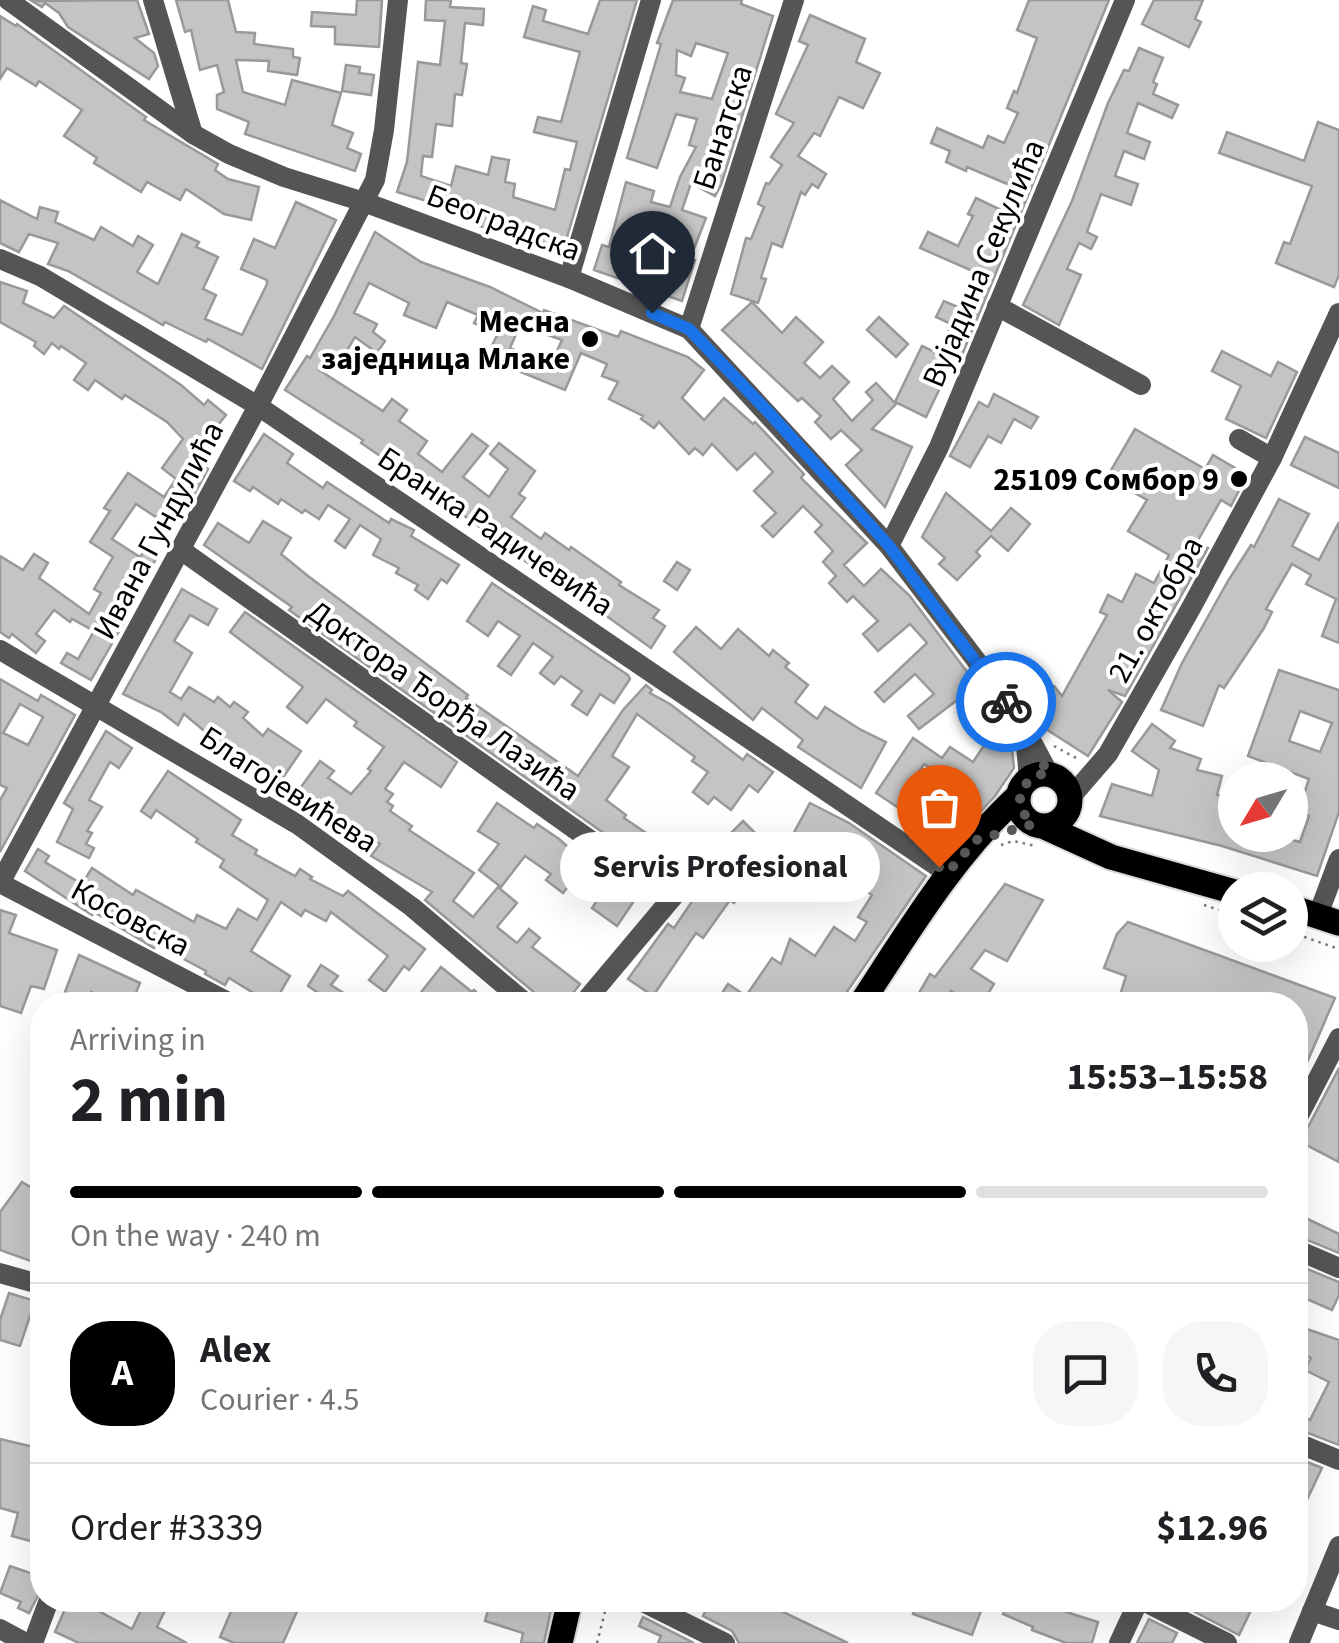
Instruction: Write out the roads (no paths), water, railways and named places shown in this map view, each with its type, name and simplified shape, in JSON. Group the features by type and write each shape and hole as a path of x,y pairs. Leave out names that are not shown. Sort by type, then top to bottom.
{"main road":[{"path":"869,992 948,872 988,843 1037,781"},
{"path":"1037,781 1065,784 1086,845"},
{"path":"1037,781 1020,810 1042,834"},
{"path":"1042,834 1061,820 1070,801"},
{"path":"988,843 1042,834 1218,887"},
{"path":"560,1643 567,1612"}],"street":[{"name":"Београдска","path":"8,0 193,134 284,177 364,202 569,278 689,329 889,546 1023,728 1037,781"},
{"path":"154,0 193,134"},
{"name":"Ивана Гундулића","path":"0,883 258,406 375,180 398,0"},
{"path":"569,278 651,0"},
{"name":"Банатска","path":"689,329 794,0"},
{"name":"Вујадина Секулића","path":"889,546 938,446 1125,0"},
{"name":"Бранка Радичевића","path":"0,259 40,276 258,406 948,872"},
{"path":"997,306 1141,385"},
{"name":"21. октобра","path":"1070,801 1108,754 1191,608 1272,458 1339,313"},
{"path":"1239,439 1272,458"},
{"name":"Доктора Ђорђа Лазића","path":"180,550 672,898"},
{"name":"Благојевићева","path":"0,650 296,824 412,907 513,992"},
{"path":"1037,781 1096,769"},
{"path":"1328,918 1339,859"},
{"path":"593,992 701,866"},
{"name":"Косовска","path":"0,883 209,992"},
{"path":"1308,1098 1339,1038"},
{"path":"1308,1254 1339,1268"},
{"path":"0,1274 30,1281"},
{"path":"1308,1447 1339,1460"},
{"path":"1299,1643 1339,1546"},
{"path":"0,1630 30,1643 44,1612"},
{"path":"663,1612 725,1643"},
{"path":"1120,1643 1134,1612"},
{"path":"1164,1612 1227,1643"},
{"path":"1312,1612 1339,1620"}],"place":[{"name":"Месна заједница Млаке","path":"590,339"},
{"name":"25109 Сомбор 9","path":"1239,479"},
{"name":"Servis Profesional","path":"939,867"}]}
